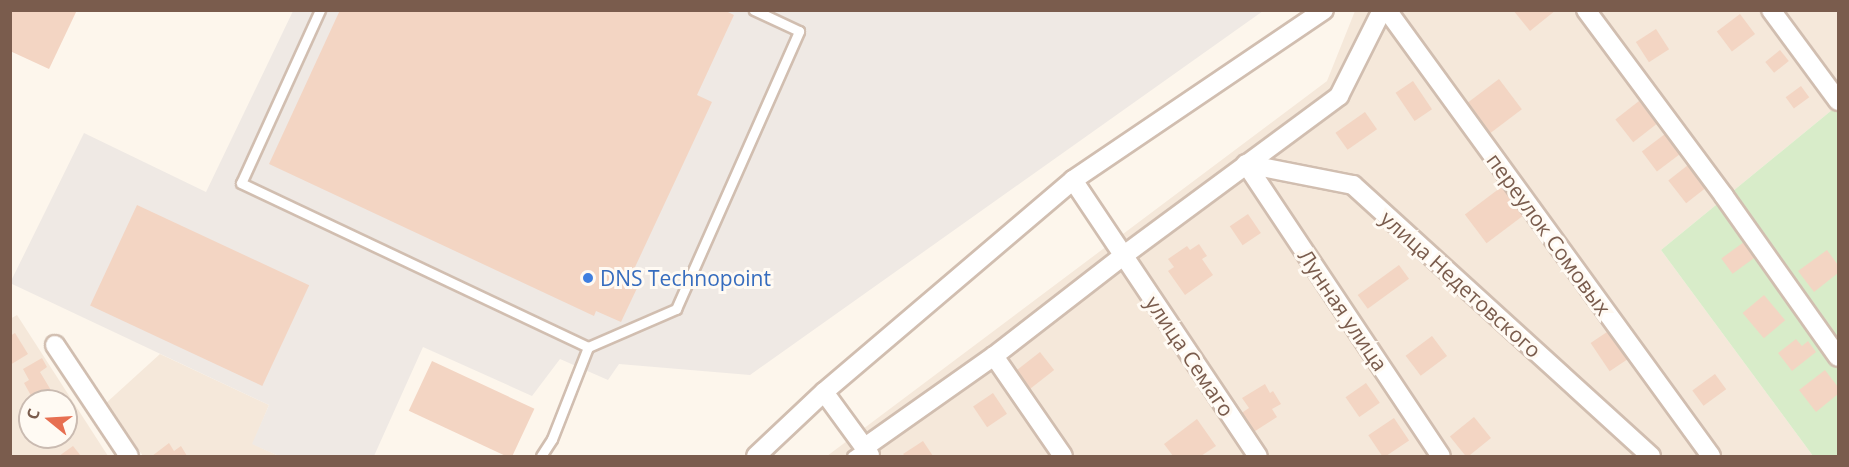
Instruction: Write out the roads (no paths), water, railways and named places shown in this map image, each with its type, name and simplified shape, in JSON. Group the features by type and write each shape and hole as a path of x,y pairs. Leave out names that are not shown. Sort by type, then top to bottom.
{"street":[{"path":"756,456 824,392 1073,180 1324,10"},
{"path":"824,392 862,453 1339,96 1383,10"},
{"name":"переулок Сомовых","path":"1387,10 1711,456"},
{"path":"1586,10 1724,196 1839,357"},
{"path":"1771,10 1839,101"},
{"name":"Лунная улица","path":"1246,164 1440,456"},
{"name":"улица Недетовского","path":"1246,164 1353,185 1651,456"},
{"name":"улица Семаго","path":"1073,180 1258,456"},
{"path":"55,345 129,456"},
{"path":"994,356 1063,456"}],"lane":[{"path":"320,10 241,183 588,347"},
{"path":"541,456 552,438 588,347 676,309 799,31 754,10"}],"place":[{"name":"DNS Technopoint","path":"588,278"}]}
